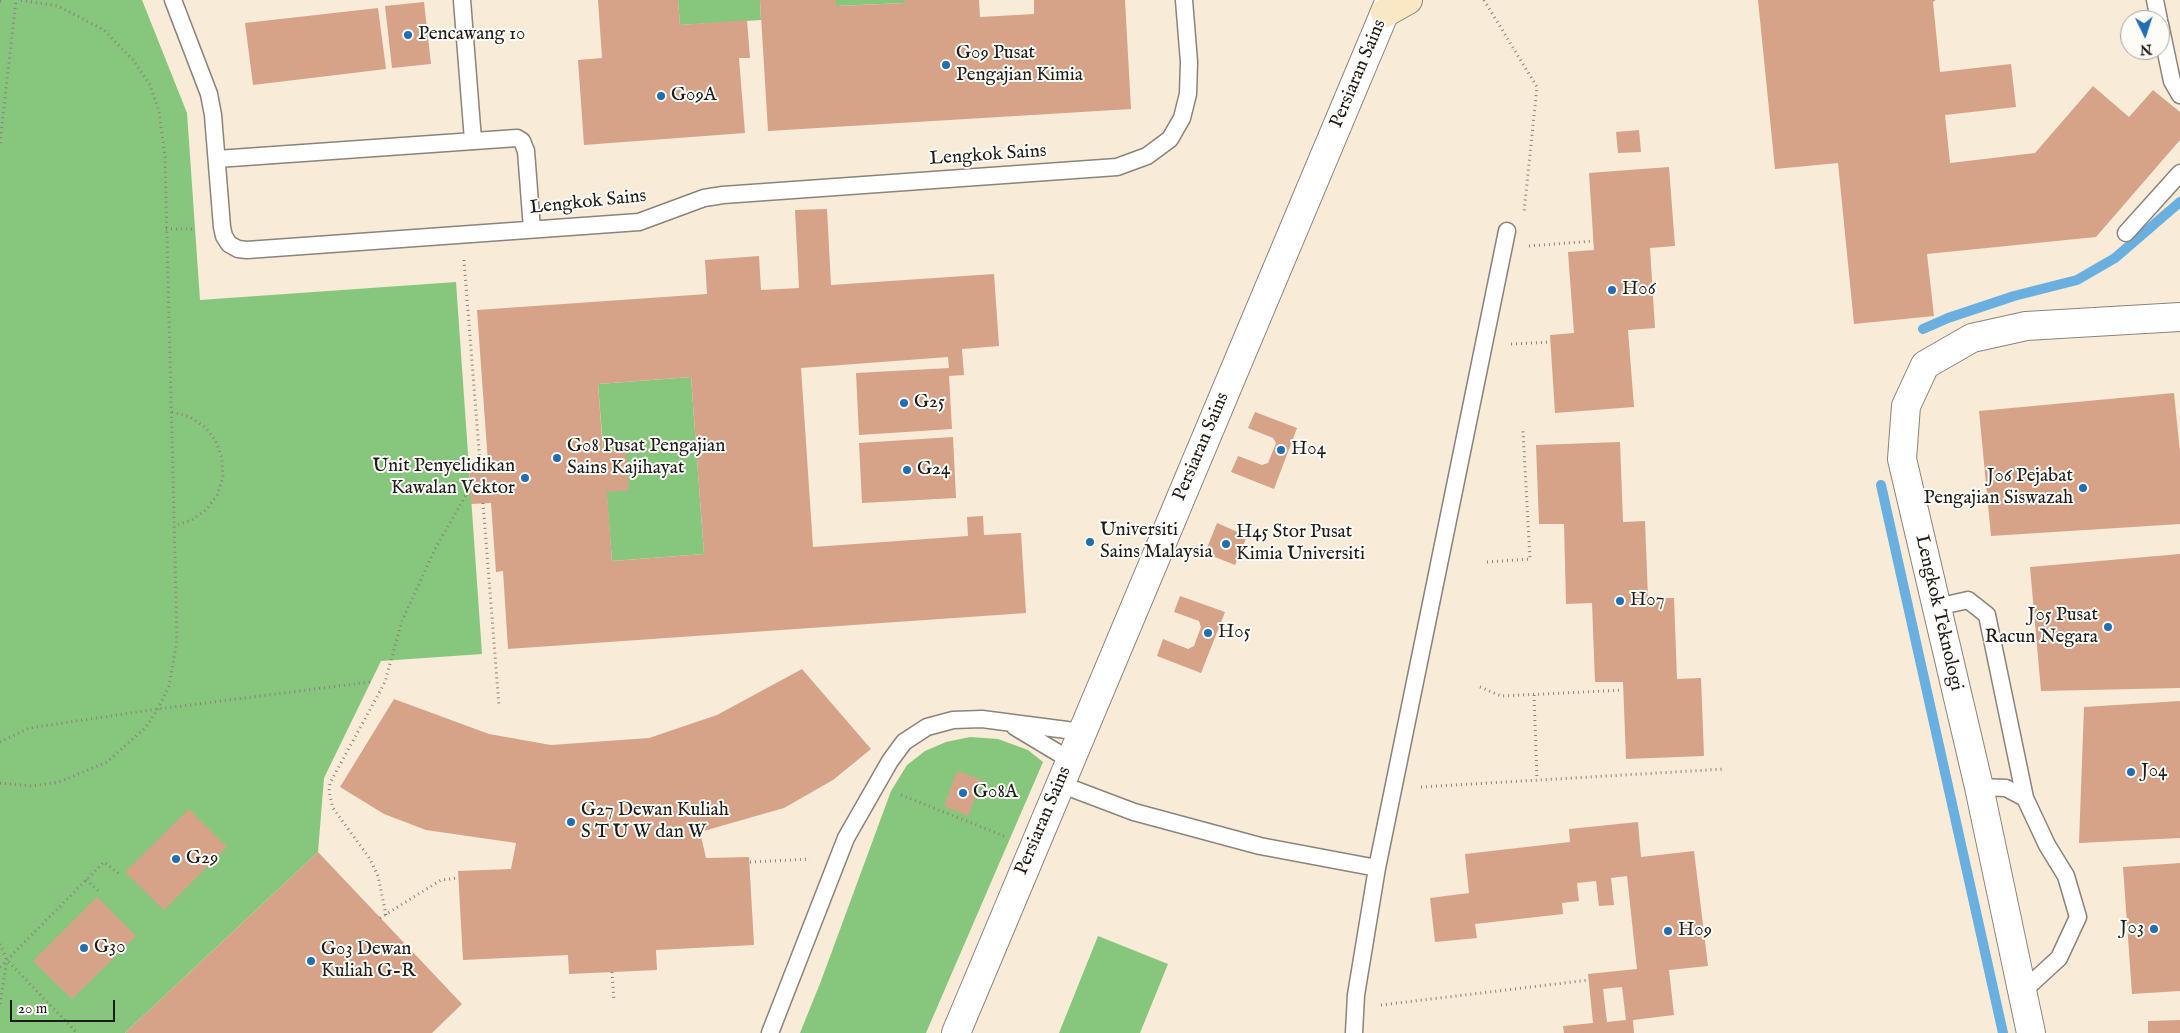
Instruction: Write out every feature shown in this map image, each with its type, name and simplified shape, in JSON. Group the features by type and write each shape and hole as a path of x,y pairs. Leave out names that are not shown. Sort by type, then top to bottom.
{"street":[{"name":"Persiaran Sains","path":"956,1033 1082,732 1394,4"},
{"name":"Lengkok Teknologi","path":"2031,1033 1979,787 1902,459 1906,406 1925,365 1972,338 2026,326 2180,317"}],"lane":[{"name":"Lengkok Sains","path":"173,0 209,94 213,116 222,227 229,244 247,250 639,222 704,198 723,195 1117,167 1147,156 1170,139 1182,118 1188,94 1184,0"},
{"path":"462,0 472,140"},
{"path":"2168,60 2172,81 2180,95"},
{"path":"217,159 511,138 522,141 526,150 532,229"},
{"path":"2126,233 2180,173"},
{"path":"1354,1033 1356,995 1376,868 1507,231"},
{"path":"1937,607 1968,600 1987,615 2025,798 2048,845 2066,876 2078,917 2059,958 2022,992"},
{"path":"770,1033 846,838 890,761 904,742 927,727 953,720 982,719 1082,732"},
{"path":"1011,724 1065,772 1134,812 1260,846 1376,868"},
{"path":"1979,787 2006,788 2025,798"}],"path":[{"path":"0,143 17,0 58,6 104,30 134,61 150,84 160,110 164,157 177,640 169,686 158,709 146,727 107,762 59,782 32,786 0,783"},
{"path":"1484,0 1537,87 1524,211 1507,231"},
{"path":"166,229 195,229"},
{"path":"462,234 480,463"},
{"path":"1545,245 1594,242"},
{"path":"1518,343 1550,342"},
{"path":"172,412 190,417 205,427 216,441 222,459 223,477 217,495 207,509 192,520 174,526"},
{"path":"1487,562 1530,559 1523,431"},
{"path":"386,915 378,876 370,859 333,808 329,792 330,783 385,682 402,621 435,549 470,486"},
{"path":"483,503 499,706"},
{"path":"0,742 29,728 158,709 370,682"},
{"path":"1480,687 1501,696 1623,690"},
{"path":"1534,695 1538,780"},
{"path":"1393,788 1725,769"},
{"path":"903,795 1033,848"},
{"path":"750,862 784,860"},
{"path":"0,967 104,862 119,874"},
{"path":"380,918 441,880 458,878"},
{"path":"86,880 101,893"},
{"path":"0,944 7,960 77,1033"},
{"path":"0,1004 7,960"},
{"path":"612,972 614,1001"},
{"path":"1356,1008 1589,980"}],"green space":[{"path":"0,0 142,0 187,113 200,300 456,282 482,654 381,661 324,778 318,852 125,1033 0,1033"},
{"path":"678,0 760,0 761,20 680,25"},
{"path":"836,0 905,0 905,3 836,6"},
{"path":"691,377 704,554 612,561 598,384"},
{"path":"970,737 998,739 1028,750 1043,762 926,1033 800,1033 891,791 907,765 925,751 946,742"},
{"path":"1098,936 1168,964 1140,1033 1059,1033"}],"building":[{"name":"G09A","path":"598,0 678,0 680,25 747,20 750,58 739,58 745,133 584,145 578,60 602,58"},
{"name":"G09 Pusat Pengajian Kimia","path":"760,0 836,0 836,6 905,3 905,0 979,0 980,17 1034,14 1034,0 1125,0 1131,109 768,131"},
{"path":"1758,0 1936,0 1933,2 1940,72 2011,64 2016,107 1945,115 1950,163 2035,153 2093,86 2129,117 2153,90 2180,112 2180,140 2096,237 1927,254 1934,316 1854,324 1838,163 1775,169"},
{"name":"Pencawang 10","path":"424,2 431,64 392,68 385,6"},
{"path":"378,8 386,69 253,85 245,23"},
{"path":"1639,130 1641,152 1618,153 1616,132"},
{"name":"H06","path":"1669,167 1675,246 1650,248 1655,328 1628,330 1634,407 1555,413 1550,335 1574,333 1568,252 1594,250 1589,173"},
{"name":"G08 Pusat Pengajian Sains Kajihayat","path":"827,209 831,285 994,274 999,346 962,349 964,375 949,376 952,429 859,435 856,373 949,368 948,357 801,368 813,547 968,536 967,517 983,516 984,535 1021,533 1026,613 508,649 503,571 496,572 491,503 471,504 469,465 488,463 477,310 707,294 705,260 759,256 761,290 799,288 795,210","holes":["691,377 704,554 612,561 607,492 629,490 626,450 603,452 598,384"]},
{"name":"J06 Pejabat Pengajian Siswazah","path":"2174,393 2180,453 2180,524 1991,536 1979,411"},
{"name":"H04","path":"1255,412 1297,428 1274,489 1231,472 1238,456 1262,465 1268,463 1276,443 1273,438 1248,428"},
{"name":"G24","path":"953,437 956,498 862,503 859,443"},
{"name":"H07","path":"1620,442 1623,522 1645,521 1648,598 1674,598 1677,679 1701,678 1704,756 1626,759 1623,682 1595,682 1592,603 1566,604 1564,524 1539,524 1536,445"},
{"name":"H45 Stor Pusat Kimia Universiti","path":"1217,523 1247,536 1235,565 1205,553"},
{"name":"J05 Pusat Racun Negara","path":"2180,554 2180,688 2041,691 2030,567"},
{"name":"H05","path":"1180,596 1225,612 1201,673 1157,656 1163,639 1188,649 1194,646 1201,627 1199,621 1174,612"},
{"name":"G27 Dewan Kuliah S T U W dan W","path":"802,669 871,749 833,780 784,808 700,832 706,858 749,857 754,945 656,950 657,970 569,974 568,955 463,960 458,871 511,869 516,843 426,830 384,814 340,787 394,699 489,734 551,745 649,738 717,715"},
{"name":"J04","path":"2180,701 2180,838 2079,843 2084,707"},
{"name":"G08A","path":"957,771 982,780 968,816 944,806"},
{"name":"G29","path":"189,809 227,847 164,910 125,872"},
{"name":"H09","path":"1638,822 1641,857 1694,851 1708,966 1669,970 1674,1015 1633,1020 1634,1033 1564,1033 1563,1026 1593,1023 1588,974 1637,969 1627,876 1611,878 1614,905 1599,906 1596,881 1577,883 1579,901 1562,903 1563,914 1475,924 1477,938 1435,942 1430,898 1469,893 1465,854 1570,842 1569,829","holes":["1622,987 1626,1020 1607,1022 1603,989"]},
{"name":"G03 Dewan Kuliah G-R","path":"318,852 462,1004 432,1033 125,1033"},
{"name":"J03","path":"2180,863 2180,991 2132,994 2123,867"},
{"name":"G30","path":"97,897 136,936 72,999 33,961"},
{"path":"2180,1020 2180,1033 2148,1033 2148,1021"}],"waterway":[{"path":"1923,329 1948,318 2014,296 2077,280 2115,258 2180,202"},
{"path":"1881,485 2003,1033"}],"place":[{"name":"Pencawang 10","path":"408,35"},
{"name":"G09 Pusat Pengajian Kimia","path":"946,65"},
{"name":"G09A","path":"661,96"},
{"name":"H06","path":"1612,290"},
{"name":"G25","path":"904,403"},
{"name":"H04","path":"1281,450"},
{"name":"G08 Pusat Pengajian Sains Kajihayat","path":"557,458"},
{"name":"G24","path":"907,470"},
{"name":"Unit Penyelidikan Kawalan Vektor","path":"525,478"},
{"name":"J06 Pejabat Pengajian Siswazah","path":"2083,488"},
{"name":"Universiti Sains Malaysia","path":"1090,542"},
{"name":"H45 Stor Pusat Kimia Universiti","path":"1226,544"},
{"name":"H07","path":"1620,601"},
{"name":"J05 Pusat Racun Negara","path":"2108,627"},
{"name":"H05","path":"1208,633"},
{"name":"J04","path":"2131,772"},
{"name":"G08A","path":"963,793"},
{"name":"G27 Dewan Kuliah S T U W dan W","path":"571,822"},
{"name":"G29","path":"176,859"},
{"name":"J03","path":"2154,929"},
{"name":"H09","path":"1668,931"},
{"name":"G30","path":"84,948"},
{"name":"G03 Dewan Kuliah G-R","path":"311,961"}]}
